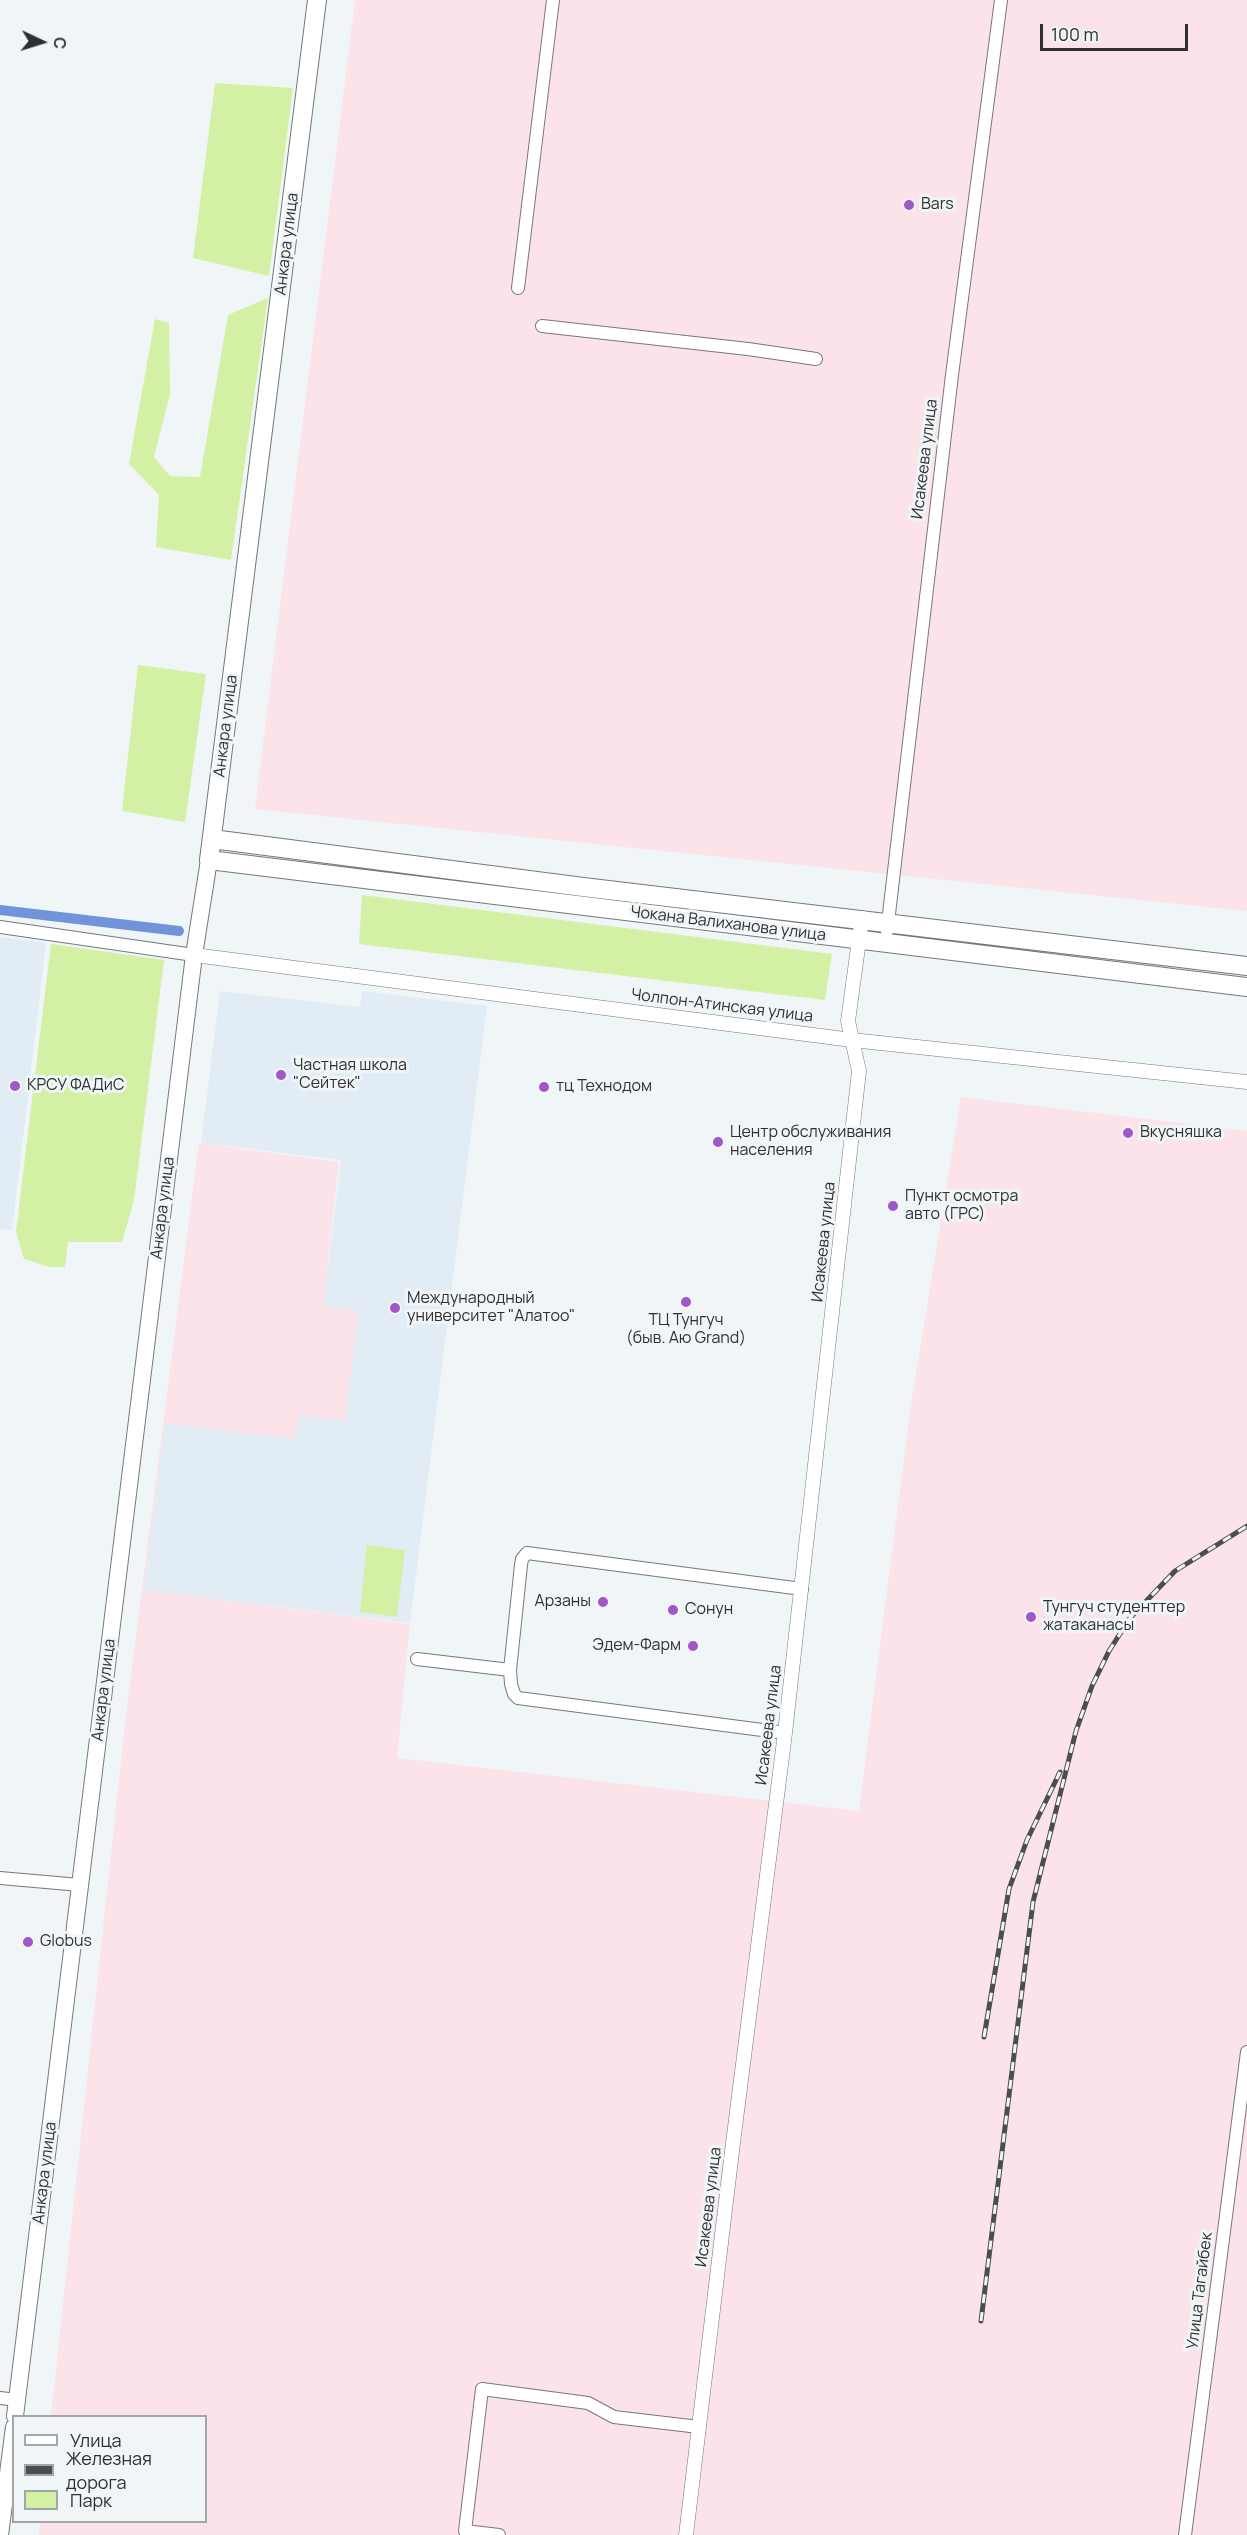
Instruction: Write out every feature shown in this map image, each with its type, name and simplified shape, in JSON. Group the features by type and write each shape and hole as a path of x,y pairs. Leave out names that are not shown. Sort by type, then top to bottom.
{"main road":[{"name":"Анкара улица","path":"11,2405 80,1885 194,955 212,839 316,0"},
{"name":"Чокана Валиханова улица","path":"212,839 583,887 862,918 1247,966"},
{"name":"Чокана Валиханова улица","path":"209,860 1247,987"},
{"path":"580,906 583,887"},
{"path":"1179,979 1182,958"},
{"path":"0,2535 12,2442"}],"street":[{"path":"518,288 553,0"},
{"name":"Исакеева улица","path":"885,944 952,375 1001,0"},
{"path":"542,326 726,346 816,359"},
{"name":"Исакеева улица","path":"686,2535 786,1733 859,1071 849,1014 862,918"},
{"path":"0,927 194,955"},
{"name":"Чолпон-Атинская улица","path":"194,955 852,1040 1242,1082"},
{"path":"786,1733 518,1698 511,1684 510,1670 521,1565 522,1559 527,1554 802,1589"},
{"path":"417,1659 510,1670"},
{"path":"0,1878 80,1885"},
{"name":"Улица Тагайбек","path":"1185,2535 1247,2052"},
{"path":"499,2535 465,2531 482,2389 588,2403 614,2416 699,2427"}],"shaded area":[{"path":"355,0 1247,0 1247,911 255,809"},
{"name":"КРСУ ФАДиС","path":"0,937 46,943 12,1230 0,1229"},
{"name":"Международный университет \"Алатоо\"","path":"220,991 360,1007 362,991 487,1006 410,1623 144,1590 165,1423 296,1439 299,1415 345,1421 359,1311 323,1306 341,1160 201,1143"},
{"path":"961,1097 1247,1131 1247,2535 39,2535 40,2523 207,2523 207,2415 51,2415 126,1714 199,1143 339,1162 323,1306 359,1311 345,1421 296,1440 144,1590 410,1624 397,1758 859,1811 910,1411"}],"green space":[{"path":"215,83 293,88 269,276 193,258"},
{"path":"268,298 231,560 156,547 159,495 129,464 155,319 169,323 170,394 154,457 170,476 200,477 228,315"},
{"path":"138,665 206,674 185,822 122,811"},
{"path":"362,895 832,954 825,1000 359,944"},
{"path":"51,944 164,960 134,1200 122,1242 68,1242 65,1267 49,1267 24,1259 16,1232"},
{"path":"367,1545 405,1550 397,1617 360,1612"}],"waterway":[{"path":"0,910 179,931"}],"railway":[{"path":"981,2321 1033,1902 1076,1731 1092,1686 1109,1651 1130,1618 1175,1571 1247,1526"},
{"path":"984,2037 1009,1889 1027,1840 1060,1772"}],"place":[{"name":"Bars","path":"909,205"},
{"name":"Частная школа \"Сейтек\"","path":"281,1075"},
{"name":"КРСУ ФАДиС","path":"15,1086"},
{"name":"тц Технодом","path":"544,1087"},
{"name":"Вкусняшка","path":"1128,1133"},
{"name":"Центр обслуживания населения","path":"718,1142"},
{"name":"Пункт осмотра авто (ГРС)","path":"893,1206"},
{"name":"ТЦ Тунгуч (быв. Аю Grand)","path":"686,1302"},
{"name":"Международный университет \"Алатоо\"","path":"395,1308"},
{"name":"Арзаны","path":"603,1602"},
{"name":"Сонун","path":"673,1610"},
{"name":"Тунгуч студенттер жатаканасы","path":"1031,1617"},
{"name":"Эдем-Фарм","path":"693,1646"},
{"name":"Globus","path":"28,1942"}]}
